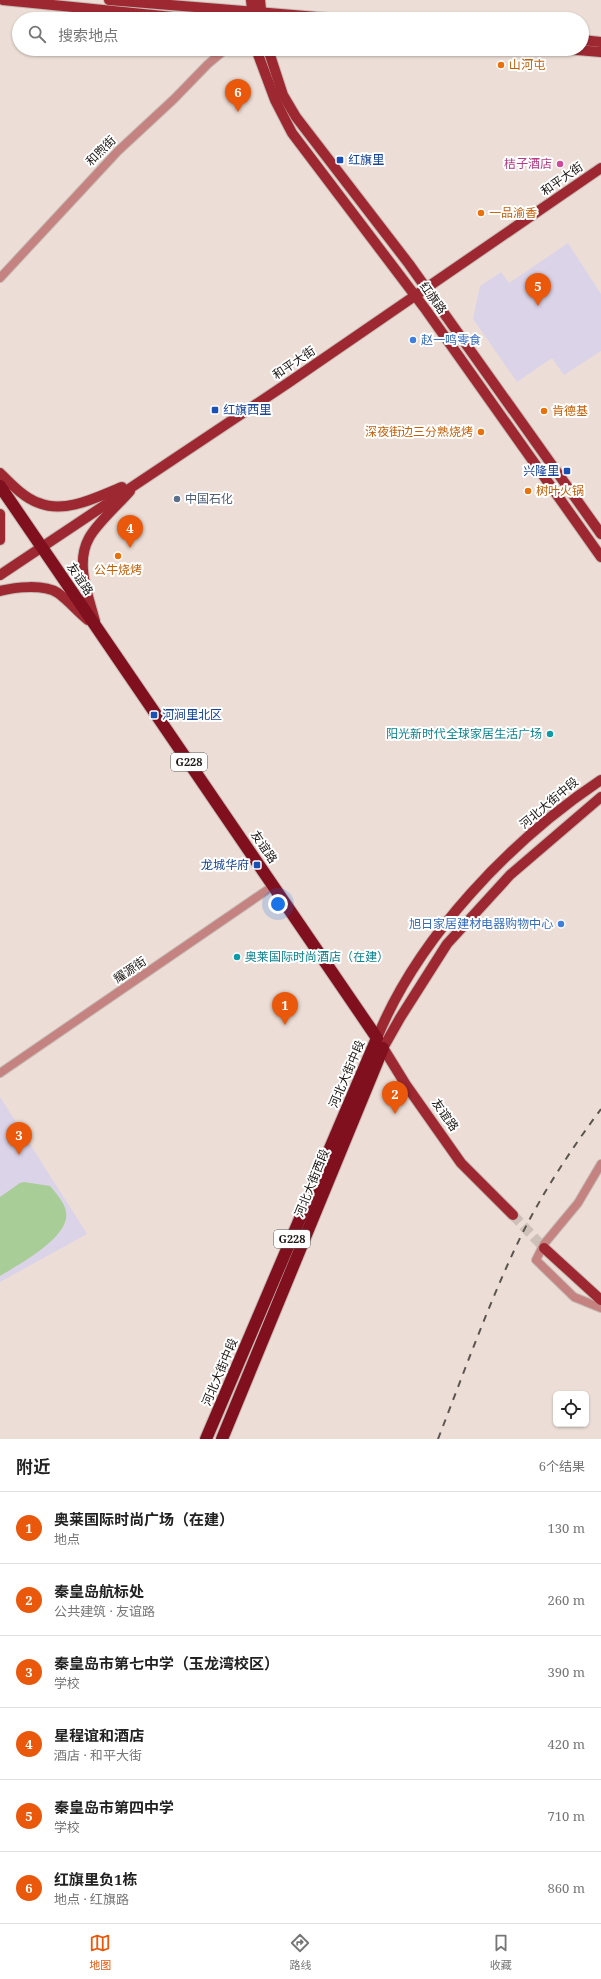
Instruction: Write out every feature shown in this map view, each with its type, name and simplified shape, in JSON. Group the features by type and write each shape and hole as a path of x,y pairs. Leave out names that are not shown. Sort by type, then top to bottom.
{"highway":[{"name":"友谊路","path":"0,486 380,1043"},
{"name":"河北大街中段","path":"206,1439 380,1043"},
{"name":"河北大街西段","path":"222,1439 380,1043"}],"main road":[{"path":"3,0 123,12"},
{"path":"109,0 220,12"},
{"path":"251,0 256,12"},
{"path":"258,12 260,0"},
{"path":"589,41 601,42"},
{"path":"589,51 601,52"},
{"name":"红旗路","path":"259,56 275,100 292,133 416,296 601,557"},
{"path":"270,56 283,95 296,117 390,238 601,534"},
{"name":"和平大街","path":"0,575 600,171"},
{"path":"0,473 18,490 39,503 59,507 80,503 141,480"},
{"path":"96,627 83,575 84,553 90,537 141,480"},
{"path":"0,514 0,540"},
{"path":"0,591 13,587 33,587 57,592 96,627"},
{"name":"河北大街中段","path":"380,1043 388,1011 412,970 440,931 469,896 550,818 601,780"},
{"path":"380,1043 400,1018 447,944 510,875 601,797"},
{"name":"友谊路","path":"380,1043 462,1163 513,1215"},
{"path":"544,1248 601,1300"}],"street":[{"name":"和煦街","path":"0,278 113,155 174,99 218,56"},
{"name":"耀源街","path":"0,1073 273,886"},
{"path":"601,1164 578,1203 544,1244 536,1260 574,1297 601,1308"}],"shaded area":[{"path":"568,243 601,294 601,351 564,375 552,358 517,382 473,319 480,286 501,272 509,283"},
{"path":"0,1097 87,1234 0,1282"}],"green space":[{"path":"24,1182 50,1186 64,1205 66,1212 65,1221 60,1231 42,1249 0,1276 0,1197 20,1183"}],"tunnel":[{"path":"513,1215 544,1248"}],"railway":[{"path":"438,1439 489,1309 523,1232 559,1169 601,1109"}],"place":[{"name":"山河屯","path":"501,65"},
{"name":"红旗里负1栋","path":"238,112"},
{"name":"红旗里","path":"340,160"},
{"name":"桔子酒店","path":"560,164"},
{"name":"一品渝香","path":"481,213"},
{"name":"秦皇岛市第四中学","path":"538,306"},
{"name":"赵一鸣零食","path":"413,340"},
{"name":"红旗西里","path":"215,410"},
{"name":"肯德基","path":"544,411"},
{"name":"深夜街边三分熟烧烤","path":"481,432"},
{"name":"兴隆里","path":"567,471"},
{"name":"树叶火锅","path":"528,491"},
{"name":"中国石化","path":"177,499"},
{"name":"星程谊和酒店","path":"130,548"},
{"name":"公牛烧烤","path":"118,556"},
{"name":"河涧里北区","path":"154,715"},
{"name":"阳光新时代全球家居生活广场","path":"550,734"},
{"name":"龙城华府","path":"257,865"},
{"name":"旭日家居建材电器购物中心","path":"561,924"},
{"name":"奥莱国际时尚酒店（在建）","path":"237,957"},
{"name":"奥莱国际时尚广场（在建）","path":"285,1025"},
{"name":"秦皇岛航标处","path":"395,1114"},
{"name":"秦皇岛市第七中学（玉龙湾校区）","path":"19,1155"}]}
